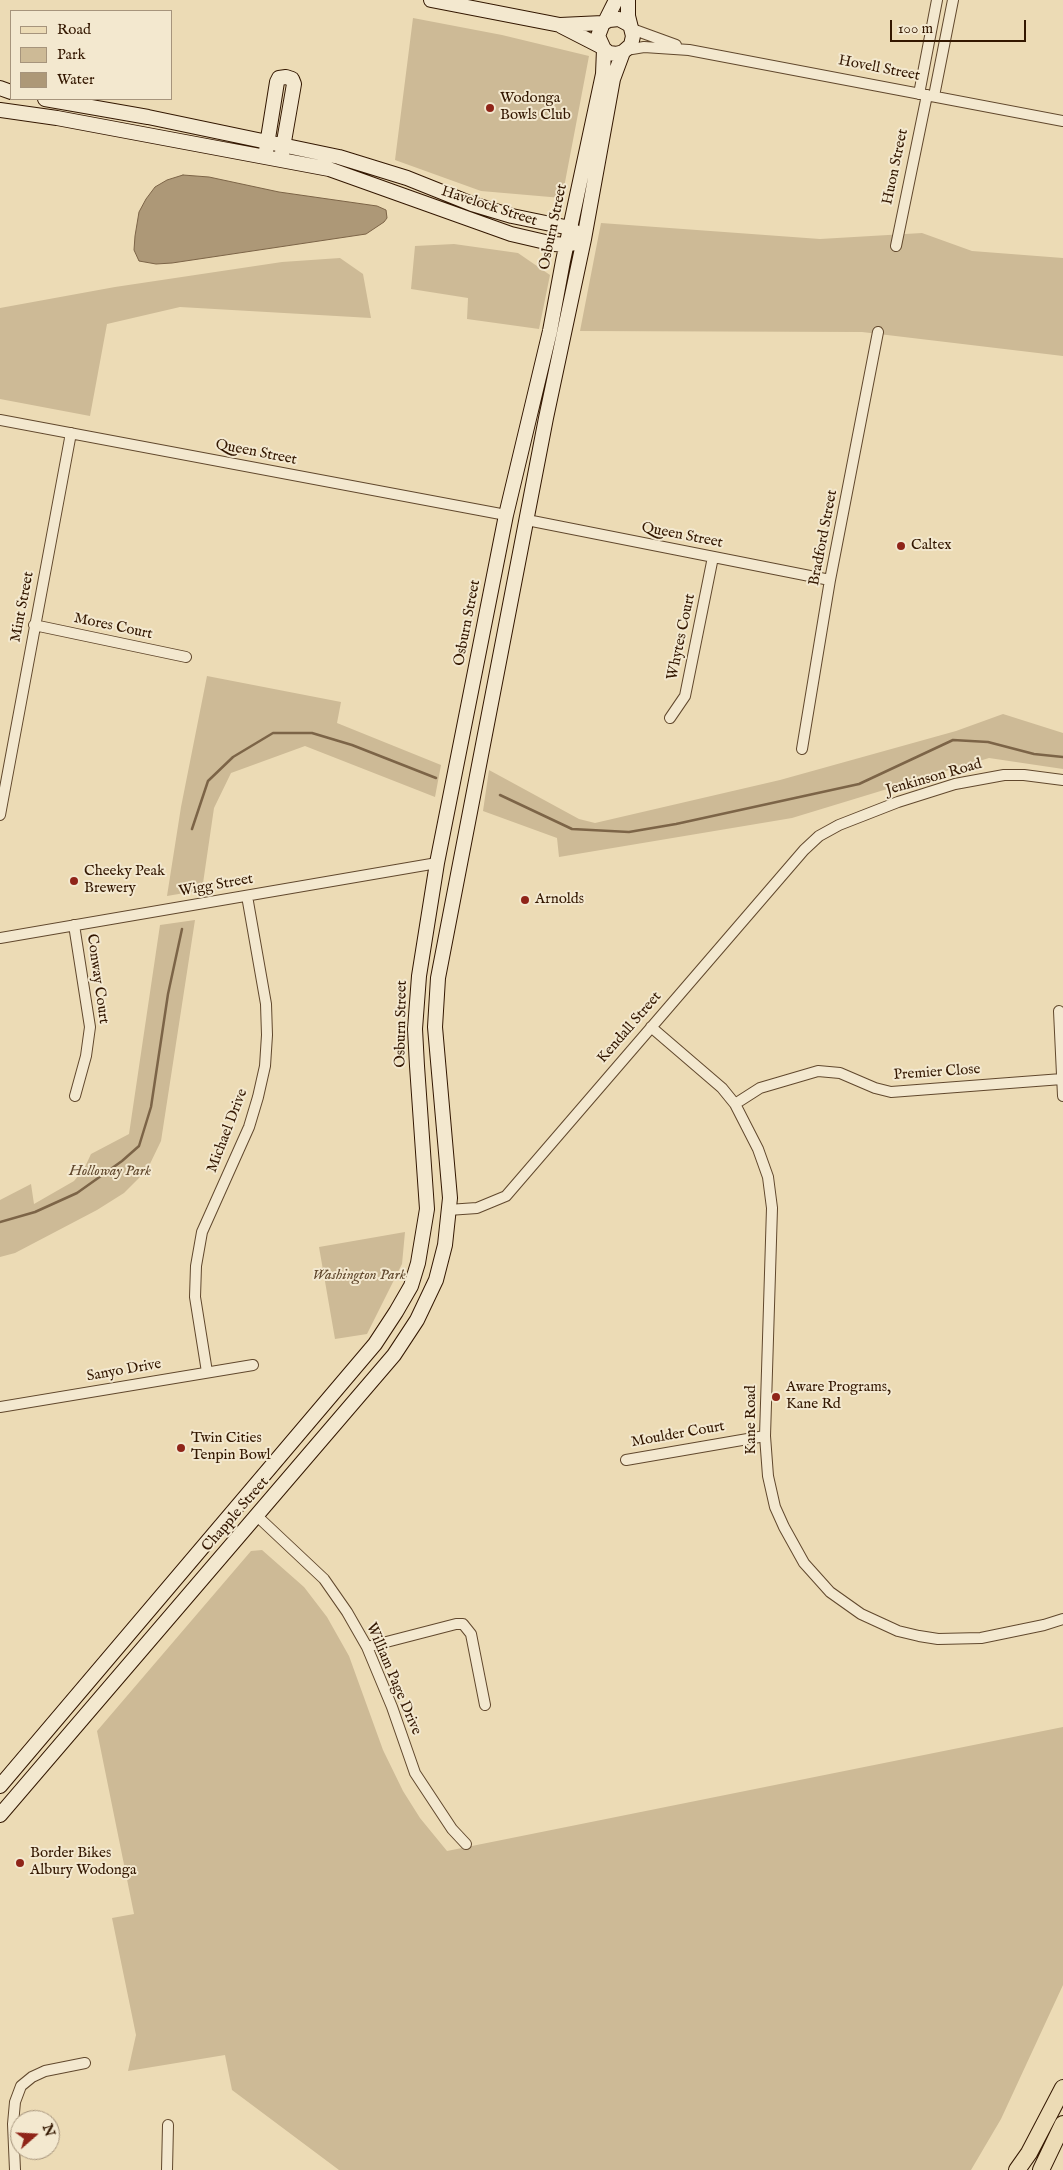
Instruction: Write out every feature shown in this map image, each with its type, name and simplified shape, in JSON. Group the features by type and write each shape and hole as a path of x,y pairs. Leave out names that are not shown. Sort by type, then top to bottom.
{"main road":[{"path":"1017,2170 1029,2153 1063,2088"},
{"path":"1041,2170 1063,2124"}],"street":[{"path":"431,0 560,25 604,23 619,19 631,27"},
{"path":"603,48 598,36 616,0"},
{"path":"560,25 614,54 625,51 632,43 631,27 627,13 628,0"},
{"path":"936,2 952,3"},
{"name":"Huon Street","path":"927,95 931,28 936,2"},
{"name":"Huon Street","path":"896,246 927,95 947,30 952,3"},
{"name":"Hovell Street","path":"631,27 689,50"},
{"path":"931,28 947,30"},
{"name":"Osburn Street","path":"427,1209 416,1029 419,976 437,863 506,515 550,331 566,245 603,74 603,48"},
{"name":"Hovell Street","path":"625,51 644,48 689,50 1063,122"},
{"name":"Osburn Street","path":"448,1210 450,1184 437,1060 435,1012 438,978 584,239 613,79 625,51"},
{"path":"265,156 277,82 279,78 286,77 293,80 294,85 281,159"},
{"name":"Havelock Street","path":"49,100 266,141 359,162 504,214 570,228 584,239"},
{"path":"57,118 60,102"},
{"name":"Havelock Street","path":"0,110 57,118 329,169 511,234 566,245 584,239"},
{"name":"Bradford Street","path":"802,749 830,580 878,332"},
{"name":"Queen Street","path":"0,420 506,515"},
{"name":"Mint Street","path":"0,816 71,433"},
{"path":"506,515 527,520"},
{"name":"Queen Street","path":"527,520 830,580"},
{"name":"Whytes Court","path":"670,718 685,696 714,557"},
{"name":"Mores Court","path":"34,626 186,657"},
{"name":"Jenkinson Road","path":"819,836 840,825 898,802 962,782 1004,775 1024,775 1063,780"},
{"name":"Kendall Street","path":"448,1210 477,1208 506,1196 804,850 819,836"},
{"path":"437,863 462,863"},
{"name":"Wigg Street","path":"0,938 437,863"},
{"name":"Michael Drive","path":"207,1372 195,1297 197,1258 202,1232 249,1127 265,1066 266,1004 247,896"},
{"name":"Conway Court","path":"74,925 90,1027 86,1056 75,1096"},
{"path":"1059,1011 1063,1096"},
{"name":"Kane Road","path":"651,1027 722,1088 735,1104 758,1149 768,1177 772,1208 765,1436 768,1476 775,1507 804,1564 830,1592 861,1614 898,1631 938,1639 981,1638 1044,1626 1063,1619"},
{"name":"Premier Close","path":"735,1104 760,1088 818,1071 840,1073 875,1088 891,1092 1062,1079"},
{"path":"427,1209 448,1210"},
{"name":"Chapple Street","path":"0,1786 375,1344 411,1286 418,1263 427,1209"},
{"name":"Chapple Street","path":"0,1815 394,1355 425,1307 436,1280 445,1245 448,1210"},
{"name":"Sanyo Drive","path":"0,1407 253,1365"},
{"name":"Moulder Court","path":"626,1460 765,1436"},
{"path":"239,1503 257,1516"},
{"name":"William Page Drive","path":"257,1516 324,1579 347,1612 367,1647 392,1707 415,1773 452,1829 466,1844"},
{"path":"367,1647 456,1624 463,1624 471,1634 485,1705"},
{"path":"15,2170 15,2102 21,2086 32,2077 45,2071 85,2063"},
{"path":"167,2170 168,2125"}],"green space":[{"name":"Wodonga Bowls Club","path":"413,18 502,35 589,56 562,198 481,191 395,160"},
{"path":"601,223 820,239 922,233 972,251 1063,258 1063,356 862,332 580,331"},
{"path":"454,244 518,253 550,275 539,329 467,319 468,298 411,289 415,246"},
{"path":"340,258 363,274 371,318 180,307 107,324 90,416 0,399 0,308 115,287 282,262"},
{"path":"207,676 341,702 337,723 441,765 435,797 305,746 231,773 214,808 202,890 167,896 181,807"},
{"path":"1003,714 1063,733 1063,769 989,758 792,818 559,857 557,838 483,811 489,770 579,819 595,823 780,780 956,731"},
{"name":"Holloway Park","path":"195,920 161,1141 147,1170 124,1193 97,1210 15,1253 0,1257 0,1200 31,1184 34,1204 74,1181 84,1169 91,1154 129,1134 160,925"},
{"name":"Washington Park","path":"405,1232 402,1264 367,1334 335,1339 319,1247"},
{"path":"262,1550 304,1587 327,1617 349,1656 383,1750 403,1791 420,1818 447,1851 1063,1727 1063,1985 1001,2119 971,2170 339,2170 232,2090 225,2055 128,2071 136,2035 112,1918 134,1914 97,1731 251,1551"}],"water":[{"path":"183,175 209,177 279,192 377,206 386,210 387,218 366,234 172,263 156,264 139,261 134,250 139,212 155,187 167,180"}],"waterway":[{"path":"192,829 208,781 233,757 273,733 312,733 352,745 436,778"},
{"path":"500,795 572,829 629,832 676,824 859,784 953,740 988,742 1034,754 1063,757"},
{"path":"0,1222 35,1212 77,1193 122,1161 139,1146 151,1107 168,994 182,929"}],"place":[{"name":"Wodonga Bowls Club","path":"490,108"},
{"name":"Caltex","path":"901,546"},
{"name":"Cheeky Peak Brewery","path":"74,881"},
{"name":"Arnolds","path":"525,900"},
{"name":"Aware Programs, Kane Rd","path":"776,1397"},
{"name":"Twin Cities Tenpin Bowl","path":"181,1448"},
{"name":"Border Bikes Albury Wodonga","path":"20,1863"}]}
